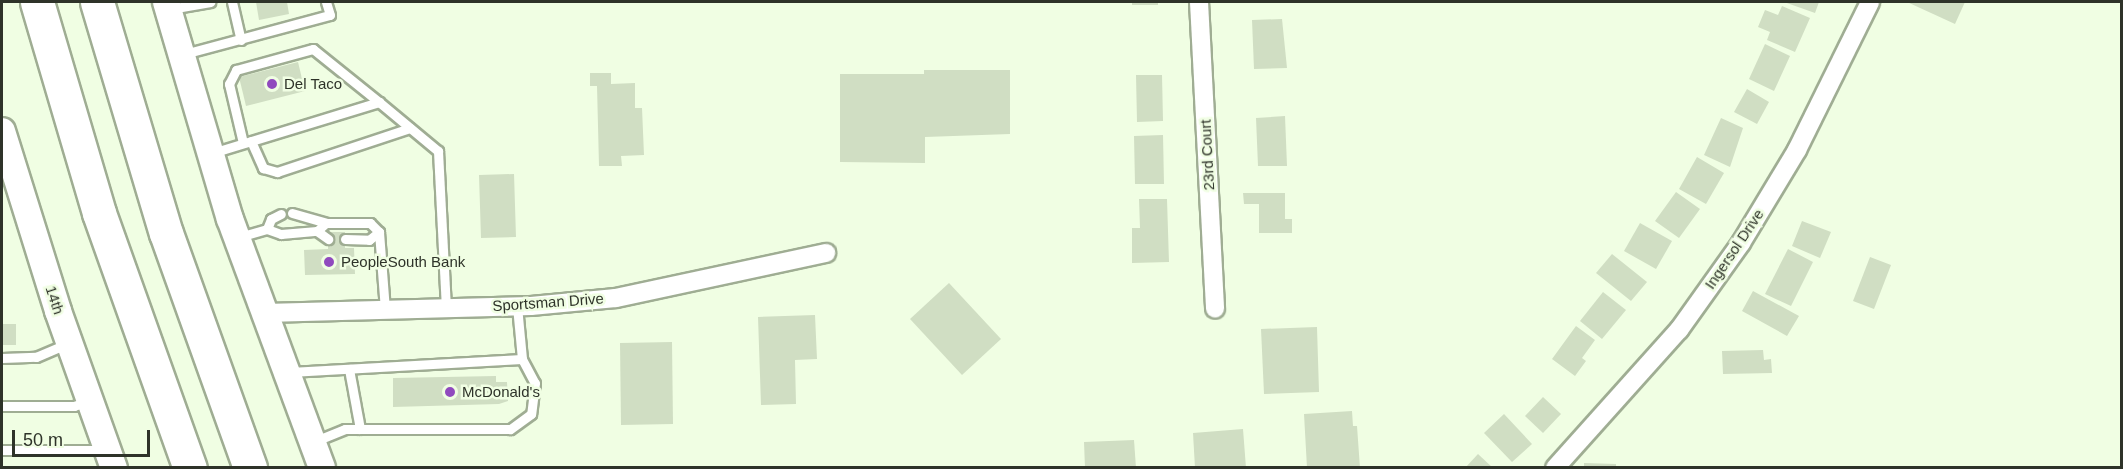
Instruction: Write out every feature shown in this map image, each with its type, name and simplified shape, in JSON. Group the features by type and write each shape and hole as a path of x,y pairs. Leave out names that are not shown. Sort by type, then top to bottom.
{"highway":[{"path":"37,2 99,213 190,468"},
{"path":"97,2 166,233 250,468"}],"street":[{"name":"23rd Court","path":"1199,2 1215,309"},
{"name":"Ingersol Drive","path":"1555,468 1679,330 1741,243 1797,150 1870,2"},
{"path":"167,6 237,237 322,468"},
{"name":"14th","path":"2,132 70,343 111,459"},
{"name":"Sportsman Drive","path":"265,313 517,306 659,291 826,253"}],"lane":[{"path":"167,6 210,2"},
{"path":"232,2 241,40"},
{"path":"180,55 330,15 326,2"},
{"path":"410,128 277,172 263,168 247,142 229,84 236,70 313,49 379,102 438,151 446,307"},
{"path":"210,154 379,102"},
{"path":"292,213 326,224 370,223 379,232 385,310"},
{"path":"267,229 271,219 281,214"},
{"path":"237,237 267,229 281,234 317,231 326,224"},
{"path":"317,231 328,239"},
{"path":"345,239 369,240 379,232"},
{"path":"312,441 345,429 510,429 531,414 536,396 535,383 522,359 517,306"},
{"path":"2,358 36,357 70,343"},
{"path":"287,372 522,359"},
{"path":"349,369 360,429"},
{"path":"2,406 74,406 90,400"},
{"path":"2,450 111,459"}],"building":[{"path":"256,2 287,2 289,14 259,20"},
{"path":"1132,2 1158,2 1158,5 1132,5"},
{"path":"1784,2 1819,2 1815,13"},
{"path":"1907,2 1965,2 1955,24"},
{"path":"1782,6 1810,18 1795,52 1767,40 1770,32 1758,27 1765,10 1778,15"},
{"path":"1282,19 1287,68 1254,69 1252,20"},
{"path":"1765,44 1790,56 1774,91 1749,79"},
{"name":"Del Taco","path":"298,62 305,91 246,106 239,77"},
{"path":"924,70 1010,70 1010,134 925,137 925,163 840,162 840,74 924,74"},
{"path":"590,73 611,73 611,84 635,83 635,108 642,108 644,155 621,156 622,166 599,166 597,86 590,86"},
{"path":"1136,75 1162,75 1163,121 1137,122"},
{"path":"1747,89 1769,102 1757,124 1734,112"},
{"path":"1285,116 1287,166 1258,166 1256,118"},
{"path":"1721,118 1743,128 1730,167 1704,155"},
{"path":"1163,135 1164,184 1135,184 1134,136"},
{"path":"1697,157 1724,173 1706,204 1679,189"},
{"path":"514,174 516,237 481,238 479,175"},
{"path":"1676,192 1700,209 1679,238 1655,221"},
{"path":"1243,193 1285,193 1285,219 1292,219 1292,233 1259,233 1259,204 1244,204"},
{"path":"1139,199 1167,199 1169,262 1132,263 1132,228 1140,228"},
{"path":"1802,221 1831,232 1820,258 1792,246"},
{"path":"1640,223 1672,241 1656,269 1624,251"},
{"name":"PeopleSouth Bank","path":"328,232 345,232 345,248 354,248 355,274 305,275 304,250 328,249"},
{"path":"1788,249 1813,262 1791,306 1765,294"},
{"path":"1612,254 1647,282 1631,301 1596,273"},
{"path":"1870,257 1891,265 1874,309 1853,301"},
{"path":"949,283 1001,339 962,375 910,319"},
{"path":"1753,291 1799,316 1787,336 1742,311"},
{"path":"1603,292 1626,310 1602,339 1580,321"},
{"path":"815,315 817,359 795,360 796,404 761,405 758,317"},
{"path":"2,324 16,324 16,345 2,345"},
{"path":"1576,326 1595,340 1582,358 1586,361 1575,376 1552,359"},
{"path":"1317,327 1319,392 1264,394 1261,329"},
{"path":"672,342 673,424 621,425 620,343"},
{"path":"1763,350 1764,360 1771,359 1772,373 1723,374 1722,351"},
{"name":"McDonald's","path":"496,376 496,382 507,382 508,401 499,404 393,407 393,378"},
{"path":"1543,397 1561,414 1543,433 1525,416"},
{"path":"1352,411 1353,426 1357,426 1360,468 1307,468 1304,414"},
{"path":"1504,414 1532,444 1512,462 1484,433"},
{"path":"1243,429 1246,468 1195,468 1193,433"},
{"path":"1134,440 1136,468 1085,468 1084,442"},
{"path":"1478,454 1493,468 1465,468"},
{"path":"1584,463 1616,464 1616,468 1584,468"}],"place":[{"name":"Del Taco","path":"272,84"},
{"name":"PeopleSouth Bank","path":"329,262"},
{"name":"McDonald's","path":"450,392"}]}
